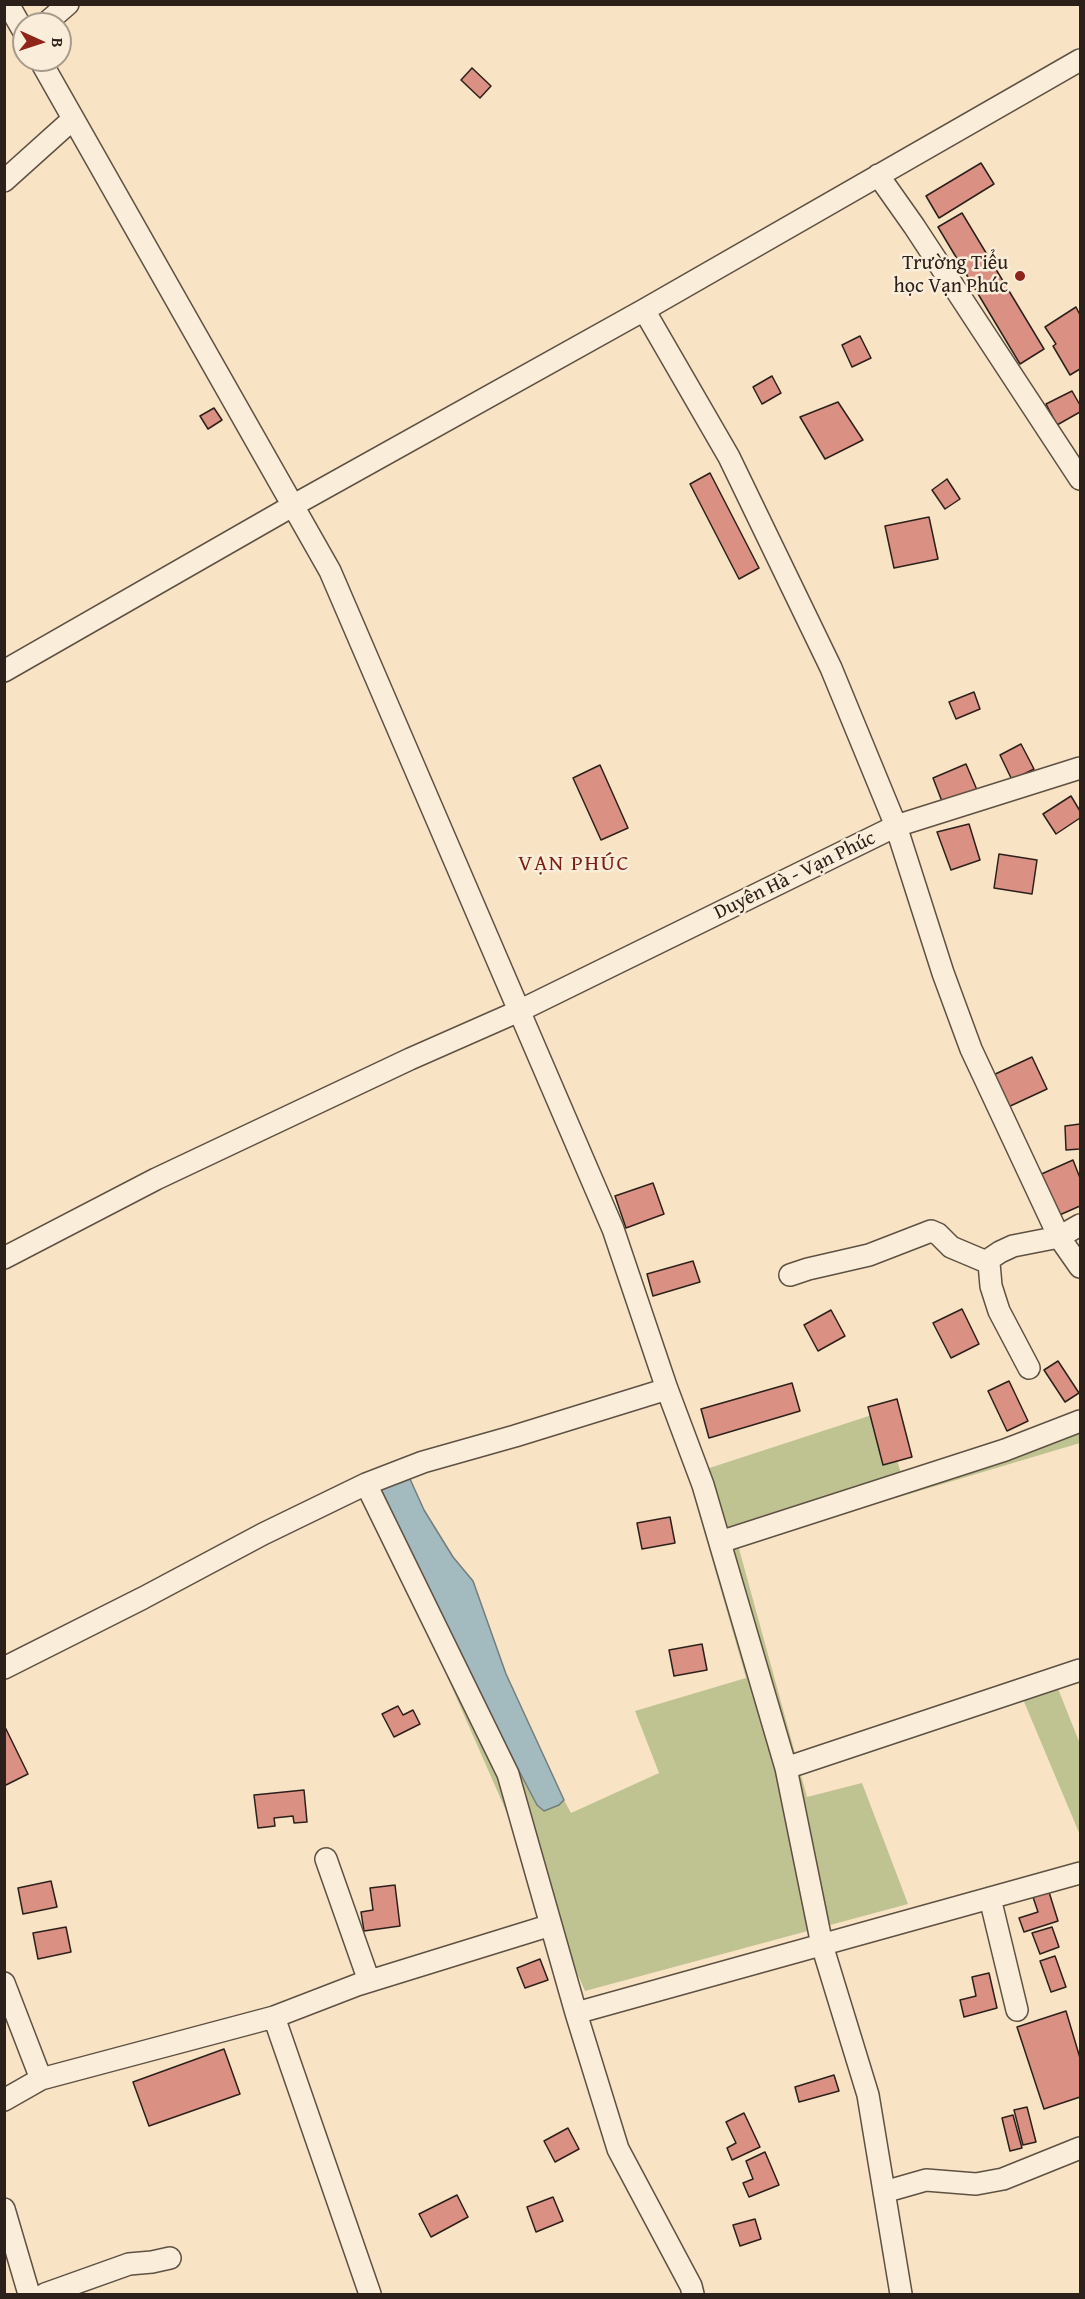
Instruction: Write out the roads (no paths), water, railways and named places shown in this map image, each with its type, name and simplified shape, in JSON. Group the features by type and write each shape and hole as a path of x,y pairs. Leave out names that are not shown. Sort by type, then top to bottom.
{"street":[{"path":"4,671 294,504 644,310 1080,60"},
{"path":"47,72 330,571 613,1228 667,1389 703,1485 786,1768 822,1945 868,2095 902,2295"},
{"path":"4,181 73,119"},
{"path":"878,175 1080,479"},
{"path":"644,310 729,457 831,668 896,826 943,973 971,1049 1059,1237 1080,1267"},
{"name":"Duyên Hà - Vạn Phúc","path":"4,1258 156,1179 410,1059 519,1011 896,826 1080,768"},
{"path":"1029,1368 999,1311 991,1286 989,1263 994,1256 1013,1246 1059,1237 1080,1225"},
{"path":"790,1275 869,1255 931,1231 938,1234 951,1247 989,1263"},
{"path":"4,1668 263,1534 366,1484 423,1462 667,1389"},
{"path":"720,1542 1005,1450 1080,1421"},
{"path":"366,1484 508,1774 576,2013 618,2149 692,2286 693,2295"},
{"path":"786,1768 1080,1670"},
{"path":"326,1859 369,1981"},
{"path":"576,2013 1080,1873"},
{"path":"990,1898 1017,2010"},
{"path":"4,2100 41,2079 274,2017 369,1981 551,1925"},
{"path":"4,1983 41,2079"},
{"path":"274,2017 370,2295"},
{"path":"884,2192 926,2180 976,2184 1004,2179 1080,2148"},
{"path":"4,2209 29,2295"},
{"path":"45,2295 129,2264 170,2258"}],"water":[{"path":"406,1476 410,1479 424,1510 453,1557 473,1581 506,1674 564,1800 559,1805 544,1811 537,1805 508,1750 475,1700 380,1487"}],"place":[{"name":"Trường Tiểu học Vạn Phúc","path":"1020,276"}],"district":[{"name":"VẠN PHÚC","path":"574,864"}]}
